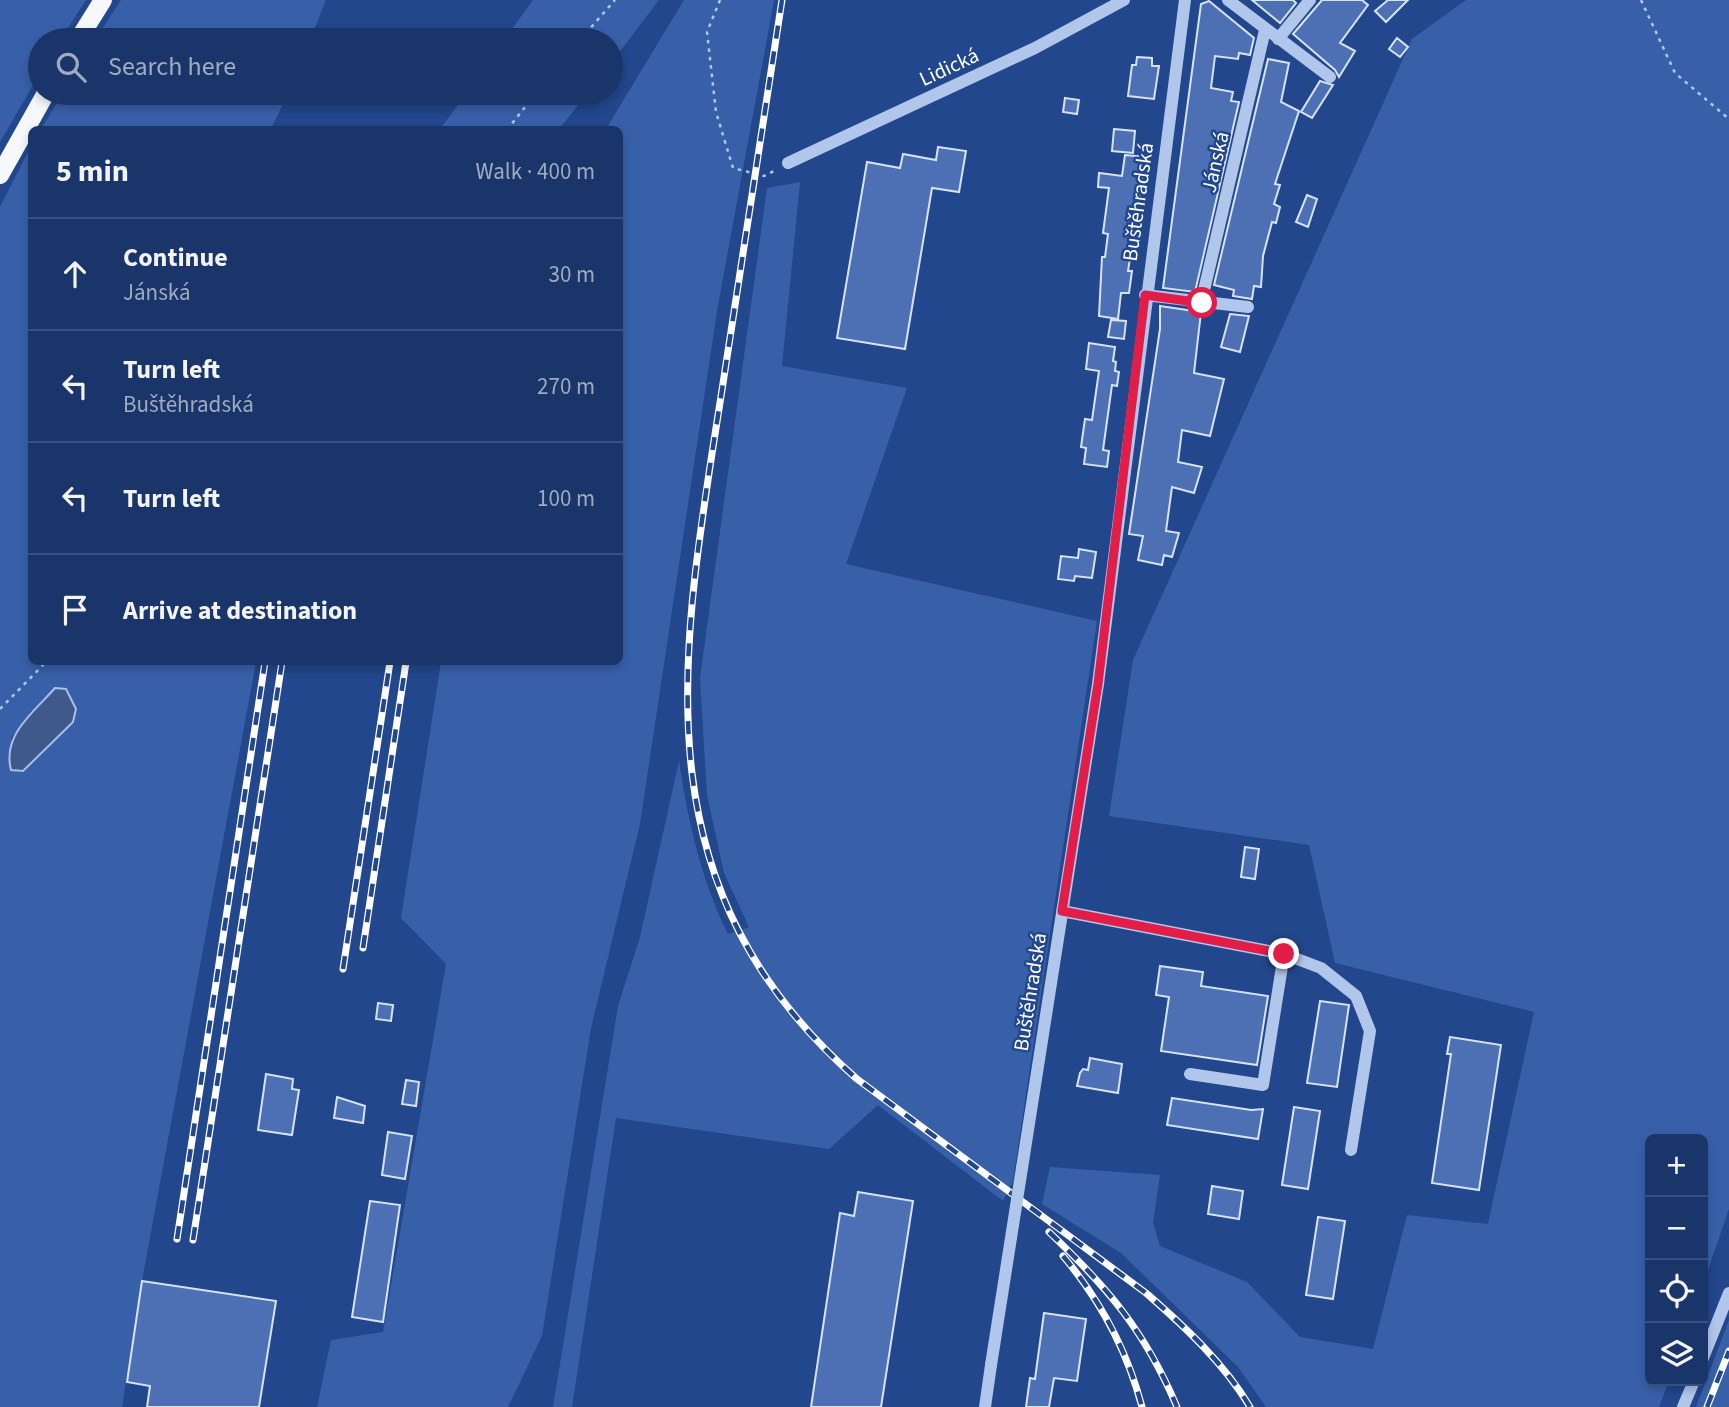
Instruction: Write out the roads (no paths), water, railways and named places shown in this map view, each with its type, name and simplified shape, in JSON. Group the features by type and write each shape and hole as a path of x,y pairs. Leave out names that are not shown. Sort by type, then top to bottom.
{"main road":[{"path":"86,28 103,0"},
{"path":"0,175 39,105"}],"street":[{"name":"Lidická","path":"788,163 1035,48 1124,0"},
{"name":"Buštěhradská","path":"985,1407 1098,684 1145,295 1185,0"},
{"path":"1228,0 1330,77"},
{"path":"1278,39 1310,0"},
{"name":"Jánská","path":"1202,303 1265,30"},
{"path":"1145,295 1248,307"},
{"path":"1062,911 1284,954 1321,968 1356,996 1370,1031 1351,1150"},
{"path":"1190,1074 1263,1085 1284,954"},
{"path":"1708,1346 1729,1293"},
{"path":"1683,1407 1691,1386"}],"railway":[{"path":"782,0 694,580 688,671 691,759 705,844 736,926 785,1004 857,1079 1146,1293 1216,1361 1250,1407"},
{"path":"177,1239 265,665"},
{"path":"193,1240 282,665"},
{"path":"343,969 390,665"},
{"path":"363,948 406,665"},
{"path":"1049,1232 1089,1272 1123,1312 1152,1355 1177,1407"},
{"path":"1063,1256 1111,1327 1129,1366 1142,1407"},
{"path":"1707,1407 1729,1351"}]}
